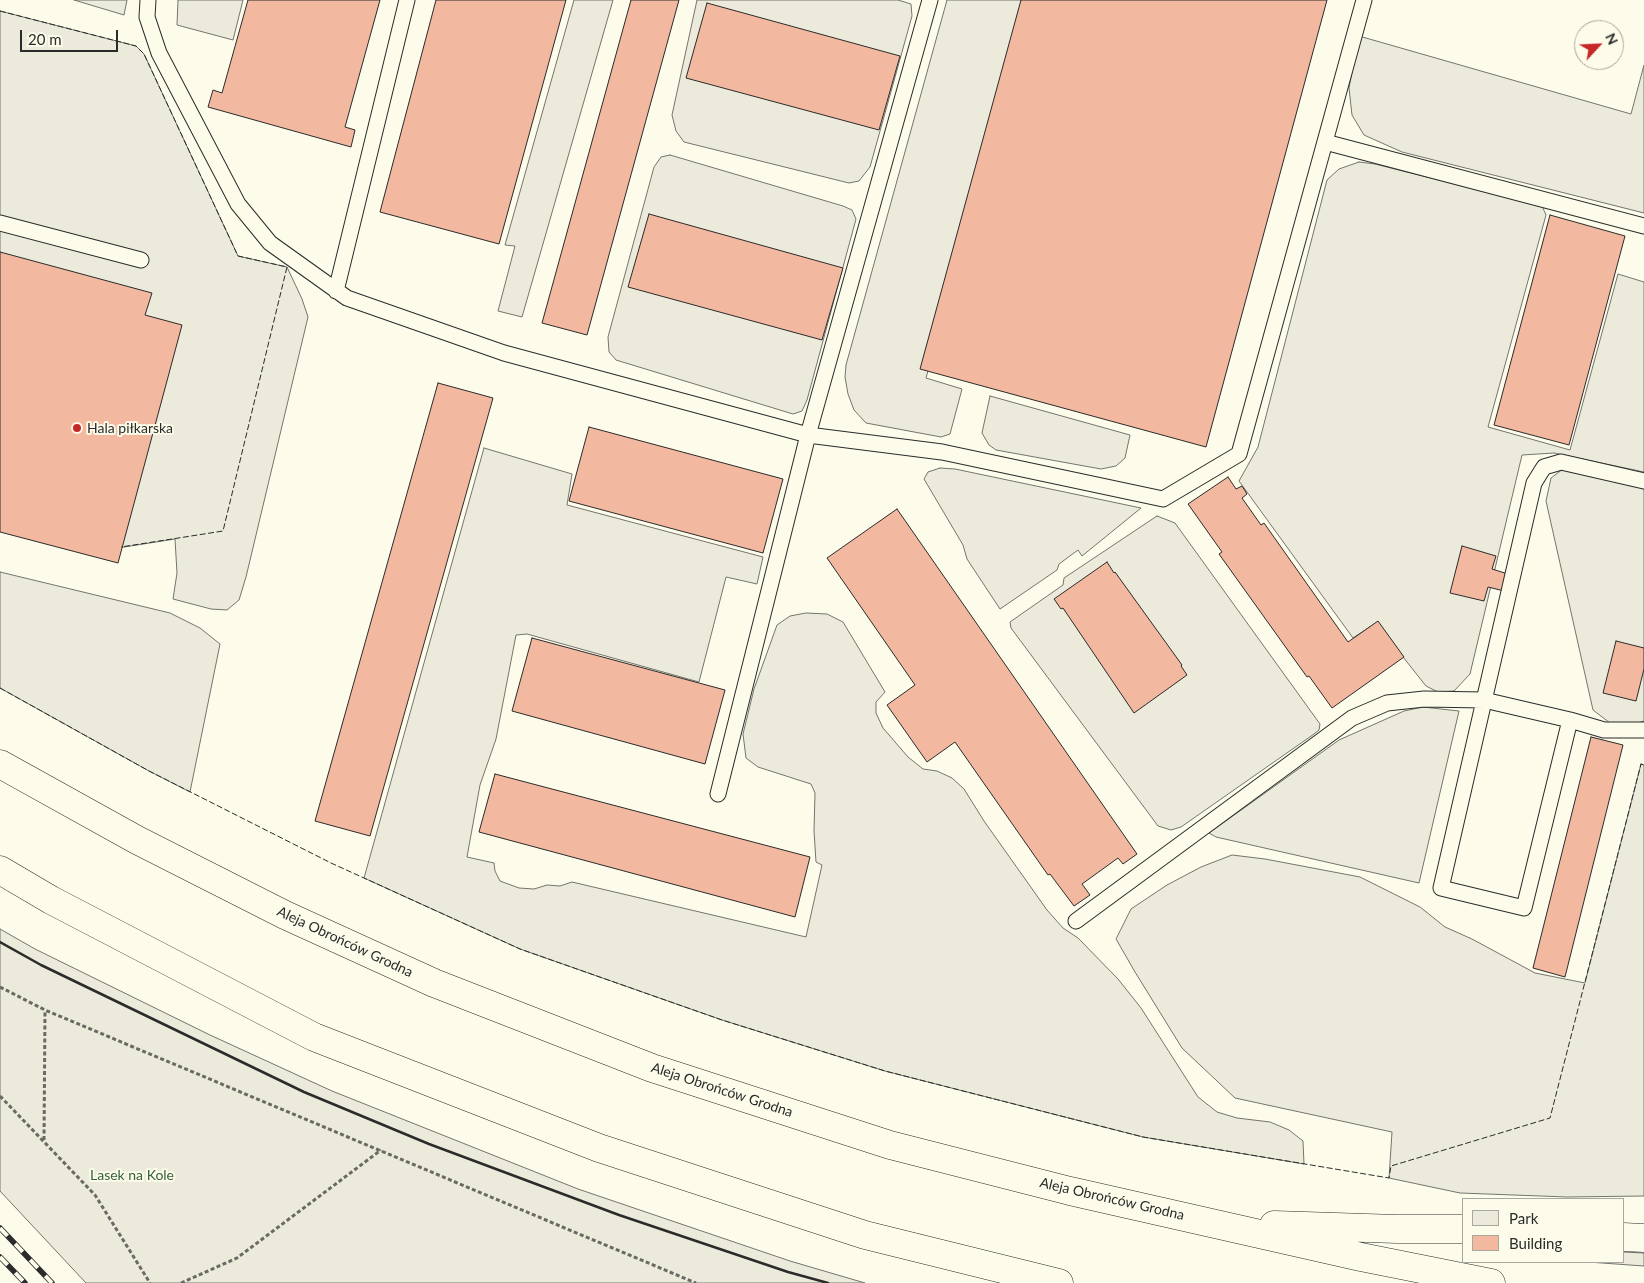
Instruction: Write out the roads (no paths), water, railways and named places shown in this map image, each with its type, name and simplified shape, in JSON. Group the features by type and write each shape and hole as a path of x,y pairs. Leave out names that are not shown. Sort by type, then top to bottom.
{"highway":[{"name":"Aleja Obrońców Grodna","path":"0,764 137,840 284,915 434,983 652,1068 890,1145 1070,1191 1214,1222 1361,1257 1491,1283"},
{"path":"0,870 51,900 314,1037 580,1141 865,1235 1059,1283"},
{"path":"1214,1222 1397,1229 1462,1229"},
{"path":"1624,1226 1644,1225"},
{"path":"1624,1237 1644,1238"}],"lane":[{"path":"148,0 147,17 159,53 238,204 270,243 347,298 504,353 808,435 942,452 1163,499 1239,454 1364,0"},
{"path":"336,290 407,0"},
{"path":"718,794 808,435 930,0"},
{"path":"1325,142 1644,226"},
{"path":"0,223 142,260"},
{"path":"1570,720 1524,908 1441,888 1534,483 1544,467 1561,462 1644,481"},
{"path":"1076,921 1352,718 1387,703 1424,699 1484,700 1604,730 1644,730"}],"railway":[{"path":"0,1228 52,1283"},
{"path":"0,1257 25,1283"}],"place":[{"name":"Hala piłkarska","path":"77,428"}],"park label":[{"name":"Lasek na Kole","path":"132,1175"}]}
